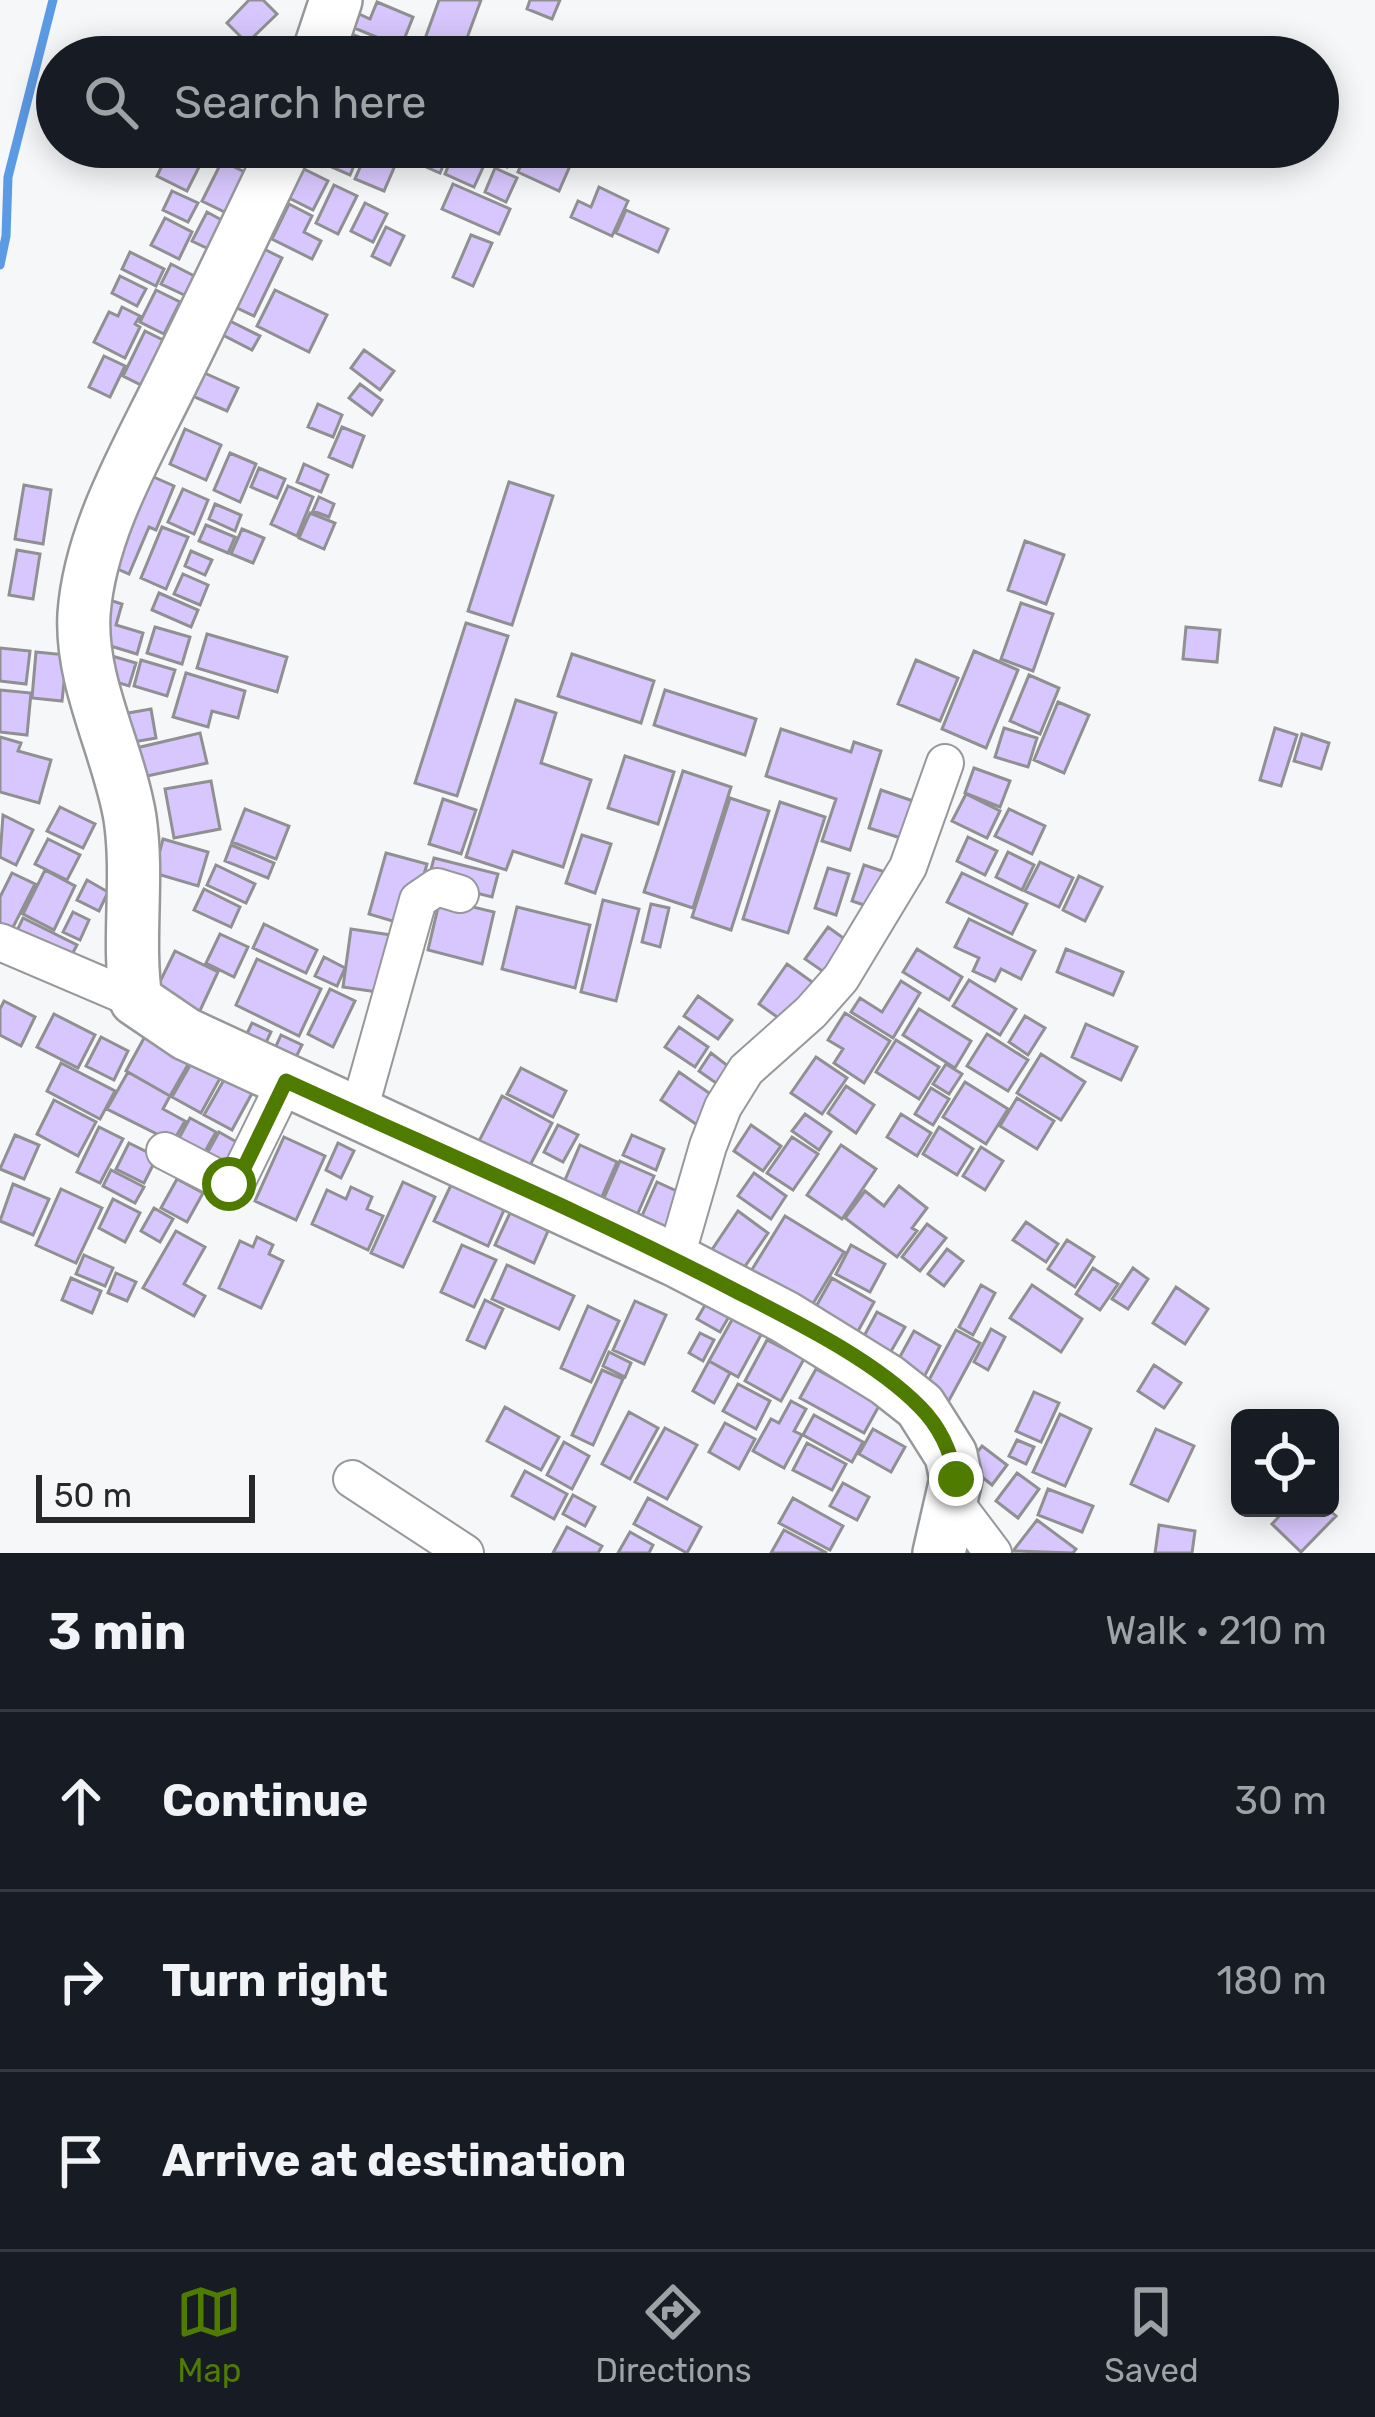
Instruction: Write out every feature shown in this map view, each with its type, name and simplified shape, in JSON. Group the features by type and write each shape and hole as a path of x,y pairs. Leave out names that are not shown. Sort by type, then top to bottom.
{"street":[{"path":"323,36 336,0"},
{"path":"136,1000 131,969 134,866 129,813 85,651 84,613 92,573 124,478 275,168"},
{"path":"675,1260 723,1107 746,1070 841,978 908,867 945,763"},
{"path":"358,1114 418,900 437,887 460,894"},
{"path":"0,942 136,1000 186,1034 675,1260 785,1317 887,1380 920,1406 951,1454 956,1479 939,1553"},
{"path":"165,1151 229,1184 236,1183 286,1081"},
{"path":"352,1479 465,1553"},
{"path":"953,1500 993,1553"}],"building":[{"path":"249,0 263,0 277,14 254,36 240,36 227,23"},
{"path":"439,0 481,0 468,36 426,36"},
{"path":"530,0 560,0 552,19 527,9"},
{"path":"377,2 413,17 405,36 374,36 354,28 359,14 370,19"},
{"path":"161,168 198,168 187,191 157,176"},
{"path":"218,168 236,168 259,179 239,219 202,201"},
{"path":"360,168 394,168 384,191 355,179"},
{"path":"448,168 483,168 474,187 445,174"},
{"path":"495,168 517,178 506,202 485,192"},
{"path":"520,168 569,168 559,191 518,172"},
{"path":"304,169 328,181 313,210 289,198"},
{"path":"453,184 510,209 499,234 442,209"},
{"path":"334,185 357,196 338,234 316,223"},
{"path":"599,187 628,201 612,236 571,217 578,201 591,207"},
{"path":"172,191 198,203 188,222 163,210"},
{"path":"365,203 387,214 373,242 351,231"},
{"path":"289,204 312,216 304,232 321,241 312,259 272,239"},
{"path":"626,210 668,229 658,252 616,233"},
{"path":"207,212 229,224 215,252 192,241"},
{"path":"165,218 192,232 179,259 151,245"},
{"path":"386,227 404,236 390,265 372,256"},
{"path":"471,235 492,243 473,286 453,277"},
{"path":"262,248 282,258 254,316 233,306"},
{"path":"130,252 164,269 156,286 122,269"},
{"path":"171,264 204,281 195,300 161,284"},
{"path":"120,276 146,289 137,306 112,293"},
{"path":"156,290 180,302 164,334 140,322"},
{"path":"275,290 327,315 309,352 257,326"},
{"path":"122,307 140,316 135,324 140,327 125,358 94,342 109,312 118,316"},
{"path":"228,320 260,336 252,350 221,334"},
{"path":"145,331 173,345 151,390 123,376"},
{"path":"364,350 394,371 380,390 351,368"},
{"path":"104,356 125,366 110,397 89,387"},
{"path":"200,371 238,388 227,411 190,395"},
{"path":"360,384 382,400 372,415 349,398"},
{"path":"318,404 342,415 333,437 308,427"},
{"path":"342,427 364,436 352,467 329,457"},
{"path":"185,429 221,445 206,480 170,464"},
{"path":"230,453 256,464 240,502 214,490"},
{"path":"304,464 328,475 321,492 297,482"},
{"path":"259,468 285,479 277,498 251,487"},
{"path":"149,475 174,486 156,530 149,527 129,574 104,563"},
{"path":"509,482 553,496 512,625 468,611"},
{"path":"24,485 51,490 43,544 15,539"},
{"path":"288,486 313,497 297,536 271,524"},
{"path":"183,489 208,500 194,534 168,522"},
{"path":"319,497 334,504 329,517 313,511"},
{"path":"215,504 241,515 235,531 209,519"},
{"path":"310,513 335,523 324,549 299,538"},
{"path":"206,525 235,537 228,553 199,541"},
{"path":"162,527 188,537 166,589 141,578"},
{"path":"242,529 264,538 253,563 231,554"},
{"path":"1025,541 1064,555 1046,604 1008,590"},
{"path":"17,550 40,554 33,599 9,595"},
{"path":"191,551 212,560 205,575 185,566"},
{"path":"183,574 208,585 200,605 174,594"},
{"path":"159,593 198,610 191,627 152,610"},
{"path":"106,599 122,604 116,625 143,633 137,654 94,641"},
{"path":"1021,603 1053,614 1033,671 1001,659"},
{"path":"466,623 508,636 457,796 415,783"},
{"path":"155,627 190,637 182,664 147,653"},
{"path":"1186,627 1220,630 1217,662 1183,659"},
{"path":"207,634 287,657 277,692 197,668"},
{"path":"0,648 30,651 26,684 0,681"},
{"path":"974,651 1018,670 986,748 942,729"},
{"path":"36,652 67,655 62,701 32,698"},
{"path":"572,654 654,681 641,723 558,696"},
{"path":"112,656 136,663 129,686 106,679"},
{"path":"141,660 175,670 167,696 134,686"},
{"path":"916,660 958,678 940,721 898,704"},
{"path":"186,673 245,691 238,718 212,711 208,727 173,717"},
{"path":"1029,675 1059,688 1040,734 1010,721"},
{"path":"0,690 31,693 27,735 0,732"},
{"path":"665,690 756,719 745,755 654,725"},
{"path":"516,700 556,713 541,763 591,780 563,867 513,851 506,870 466,857"},
{"path":"1058,702 1089,715 1064,773 1034,760"},
{"path":"151,709 156,738 122,744 117,715"},
{"path":"1004,728 1037,738 1028,767 995,757"},
{"path":"1275,728 1297,735 1281,786 1260,780"},
{"path":"781,729 851,752 854,742 881,751 850,850 822,841 836,799 766,776"},
{"path":"200,733 207,763 138,778 132,749"},
{"path":"1302,734 1329,743 1321,769 1294,761"},
{"path":"0,737 21,743 18,751 51,760 39,803 0,792"},
{"path":"625,756 674,772 658,824 608,808"},
{"path":"974,768 1010,781 1000,807 965,793"},
{"path":"683,771 731,787 693,908 644,892"},
{"path":"211,781 220,829 174,838 165,789"},
{"path":"881,790 916,802 904,839 869,828"},
{"path":"966,794 1000,811 987,838 952,821"},
{"path":"730,798 769,811 731,930 692,917"},
{"path":"443,799 476,810 461,854 429,844"},
{"path":"780,802 825,817 788,933 743,919"},
{"path":"60,807 95,824 83,848 47,831"},
{"path":"245,809 289,826 276,859 232,842"},
{"path":"1009,809 1045,826 1032,854 995,836"},
{"path":"3,815 33,830 16,865 0,857"},
{"path":"582,835 611,844 595,893 566,883"},
{"path":"968,837 997,851 985,875 957,861"},
{"path":"48,839 80,855 67,880 35,864"},
{"path":"163,839 208,852 198,886 154,873"},
{"path":"231,845 274,863 268,878 225,861"},
{"path":"1008,852 1034,865 1022,890 996,877"},
{"path":"386,853 427,864 409,926 369,914"},
{"path":"434,858 498,874 492,897 428,881"},
{"path":"1040,862 1073,878 1059,907 1025,891"},
{"path":"216,865 255,884 246,903 207,885"},
{"path":"864,865 885,872 873,908 852,901"},
{"path":"828,868 849,874 836,915 815,908"},
{"path":"45,870 75,886 54,930 23,914"},
{"path":"12,873 35,884 7,939 0,935 0,897"},
{"path":"962,873 1027,904 1012,934 947,902"},
{"path":"1079,876 1102,887 1085,921 1063,910"},
{"path":"87,880 108,892 99,911 77,900"},
{"path":"204,889 240,907 231,927 194,910"},
{"path":"440,899 494,912 482,964 428,950"},
{"path":"603,900 639,909 616,1001 581,992"},
{"path":"651,904 669,908 660,947 642,942"},
{"path":"517,907 590,925 575,988 502,969"},
{"path":"73,912 89,920 80,940 63,932"},
{"path":"23,918 77,945 66,966 13,939"},
{"path":"969,919 1035,951 1021,979 1001,969 995,981 973,971 979,958 955,947"},
{"path":"264,924 317,950 306,973 253,948"},
{"path":"828,927 853,945 831,977 805,959"},
{"path":"351,929 398,936 391,994 343,987"},
{"path":"220,934 248,947 234,977 206,963"},
{"path":"917,949 962,977 949,1000 903,972"},
{"path":"1066,949 1123,972 1113,995 1057,972"},
{"path":"175,951 218,972 197,1017 153,996"},
{"path":"324,957 345,968 337,986 315,976"},
{"path":"257,959 321,989 299,1036 236,1005"},
{"path":"787,964 815,984 787,1024 759,1004"},
{"path":"969,980 1016,1009 1000,1035 953,1006"},
{"path":"901,981 920,993 893,1038 851,1012 860,998 882,1012"},
{"path":"330,989 355,1001 333,1047 308,1034"},
{"path":"698,996 732,1020 718,1039 684,1016"},
{"path":"4,1001 35,1017 21,1046 0,1035"},
{"path":"919,1009 971,1041 955,1068 903,1035"},
{"path":"845,1013 890,1041 864,1083 834,1063 843,1049 828,1040"},
{"path":"54,1014 95,1035 78,1068 37,1047"},
{"path":"1025,1016 1045,1028 1028,1055 1009,1042"},
{"path":"252,1023 271,1032 259,1057 240,1048"},
{"path":"1086,1024 1137,1047 1121,1080 1072,1057"},
{"path":"679,1027 708,1047 695,1067 665,1047"},
{"path":"149,1029 194,1054 170,1096 126,1071"},
{"path":"987,1034 1028,1060 1008,1091 967,1066"},
{"path":"281,1035 302,1045 292,1065 272,1055"},
{"path":"101,1037 128,1051 114,1080 86,1066"},
{"path":"896,1040 939,1067 919,1099 876,1072"},
{"path":"711,1053 728,1066 716,1083 699,1071"},
{"path":"1041,1054 1085,1082 1061,1120 1017,1093"},
{"path":"196,1055 224,1071 201,1113 172,1097"},
{"path":"816,1057 847,1078 822,1114 791,1093"},
{"path":"61,1063 115,1091 100,1119 47,1091"},
{"path":"946,1064 962,1074 949,1094 933,1084"},
{"path":"521,1068 566,1091 553,1117 507,1094"},
{"path":"229,1071 256,1086 232,1130 204,1115"},
{"path":"128,1072 170,1096 163,1109 185,1121 173,1142 107,1109"},
{"path":"679,1072 722,1102 703,1129 661,1100"},
{"path":"965,1082 1008,1109 986,1144 943,1117"},
{"path":"846,1086 874,1105 856,1133 828,1113"},
{"path":"931,1088 949,1099 933,1125 915,1114"},
{"path":"502,1096 552,1123 527,1171 477,1145"},
{"path":"1017,1098 1054,1121 1037,1149 1000,1126"},
{"path":"54,1100 96,1122 78,1156 37,1134"},
{"path":"805,1114 831,1132 819,1150 792,1131"},
{"path":"901,1114 931,1133 917,1156 887,1137"},
{"path":"190,1118 216,1132 203,1155 178,1140"},
{"path":"558,1125 578,1135 563,1162 544,1152"},
{"path":"751,1125 781,1146 763,1171 734,1151"},
{"path":"99,1127 123,1139 100,1183 77,1172"},
{"path":"939,1127 973,1149 957,1175 923,1154"},
{"path":"219,1132 249,1149 234,1176 204,1159"},
{"path":"15,1135 39,1145 24,1179 0,1169"},
{"path":"632,1135 664,1149 656,1170 623,1155"},
{"path":"284,1137 325,1156 296,1220 255,1201"},
{"path":"792,1137 818,1154 793,1190 767,1173"},
{"path":"129,1143 157,1157 144,1183 116,1169"},
{"path":"338,1143 354,1151 341,1178 326,1170"},
{"path":"580,1145 617,1162 596,1210 559,1194"},
{"path":"841,1145 876,1169 842,1219 807,1195"},
{"path":"981,1147 1003,1161 985,1190 963,1176"},
{"path":"620,1161 654,1176 631,1229 597,1214"},
{"path":"111,1170 144,1187 135,1203 103,1186"},
{"path":"754,1173 786,1196 771,1219 738,1196"},
{"path":"177,1179 203,1193 187,1222 161,1208"},
{"path":"403,1182 435,1197 403,1267 371,1253"},
{"path":"657,1182 683,1194 664,1239 637,1227"},
{"path":"13,1184 49,1199 33,1235 0,1221"},
{"path":"451,1185 504,1210 488,1246 434,1221"},
{"path":"899,1186 927,1208 897,1257 845,1218 865,1191 884,1206"},
{"path":"351,1187 372,1197 367,1209 383,1216 368,1250 312,1224 327,1190 346,1199"},
{"path":"61,1189 102,1208 76,1263 36,1245"},
{"path":"113,1199 140,1213 125,1242 99,1228"},
{"path":"154,1208 173,1219 160,1242 141,1231"},
{"path":"738,1211 768,1233 741,1272 711,1251"},
{"path":"510,1213 548,1231 534,1263 495,1245"},
{"path":"785,1216 844,1252 808,1312 748,1276"},
{"path":"1026,1222 1058,1244 1046,1262 1013,1240"},
{"path":"927,1224 946,1238 920,1271 902,1257"},
{"path":"176,1231 205,1247 184,1284 205,1296 194,1316 143,1288"},
{"path":"257,1237 273,1245 269,1254 283,1261 261,1308 219,1288 240,1241 253,1247"},
{"path":"1067,1240 1094,1257 1075,1287 1048,1269"},
{"path":"462,1245 496,1260 474,1307 441,1292"},
{"path":"851,1245 885,1264 870,1292 836,1274"},
{"path":"947,1249 963,1261 944,1286 928,1274"},
{"path":"84,1255 113,1268 105,1286 76,1274"},
{"path":"507,1265 574,1296 559,1329 492,1299"},
{"path":"1093,1268 1118,1284 1100,1310 1076,1294"},
{"path":"1133,1268 1148,1279 1128,1309 1112,1299"},
{"path":"116,1273 136,1282 127,1301 108,1293"},
{"path":"71,1278 101,1291 92,1313 62,1300"},
{"path":"832,1278 874,1302 852,1342 809,1319"},
{"path":"981,1285 995,1293 973,1335 959,1327"},
{"path":"1032,1285 1082,1319 1061,1352 1010,1318"},
{"path":"1176,1287 1208,1309 1185,1344 1153,1323"},
{"path":"485,1300 503,1309 485,1348 467,1340"},
{"path":"708,1300 731,1313 720,1332 697,1319"},
{"path":"635,1301 666,1315 644,1364 613,1350"},
{"path":"588,1306 619,1321 591,1382 561,1368"},
{"path":"877,1312 905,1327 890,1353 863,1338"},
{"path":"733,1318 762,1333 738,1377 709,1361"},
{"path":"991,1329 1005,1337 988,1370 974,1362"},
{"path":"956,1330 980,1343 947,1404 923,1391"},
{"path":"914,1331 940,1346 923,1379 896,1364"},
{"path":"700,1333 714,1340 703,1361 689,1353"},
{"path":"767,1340 804,1359 781,1401 745,1381"},
{"path":"609,1352 631,1363 625,1377 603,1366"},
{"path":"709,1361 730,1373 714,1403 693,1391"},
{"path":"1154,1365 1181,1383 1164,1408 1138,1391"},
{"path":"816,1369 880,1404 864,1433 800,1398"},
{"path":"602,1370 623,1379 593,1445 572,1435"},
{"path":"738,1384 770,1401 756,1429 723,1411"},
{"path":"1034,1392 1059,1403 1041,1442 1016,1431"},
{"path":"791,1401 806,1409 794,1431 802,1435 784,1468 753,1451 771,1419 779,1423"},
{"path":"505,1407 559,1437 541,1470 487,1441"},
{"path":"629,1412 658,1428 630,1479 602,1464"},
{"path":"1060,1414 1091,1429 1065,1486 1033,1472"},
{"path":"814,1415 863,1442 852,1462 803,1435"},
{"path":"725,1423 755,1439 739,1469 709,1452"},
{"path":"665,1428 697,1445 667,1499 635,1482"},
{"path":"873,1429 905,1447 891,1472 859,1454"},
{"path":"1156,1429 1194,1446 1168,1501 1131,1484"},
{"path":"1017,1440 1034,1447 1026,1464 1009,1456"},
{"path":"564,1442 589,1456 572,1489 547,1475"},
{"path":"807,1443 846,1464 832,1490 793,1470"},
{"path":"982,1446 1007,1465 992,1485 967,1465"},
{"path":"525,1471 567,1494 554,1519 512,1496"},
{"path":"1017,1473 1039,1489 1018,1518 996,1501"},
{"path":"843,1483 869,1497 857,1520 830,1506"},
{"path":"1048,1489 1093,1506 1082,1532 1038,1515"},
{"path":"573,1495 595,1507 585,1526 563,1514"},
{"path":"648,1498 701,1527 687,1553 634,1524"},
{"path":"793,1498 843,1526 830,1550 779,1523"},
{"path":"1279,1517 1335,1517 1301,1552 1272,1524"},
{"path":"1037,1520 1076,1549 1073,1553 1013,1551"},
{"path":"1159,1525 1195,1531 1192,1553 1155,1553"},
{"path":"567,1527 602,1546 598,1553 553,1553"},
{"path":"784,1530 827,1553 771,1553"},
{"path":"630,1532 653,1545 649,1553 618,1553"}],"waterway":[{"path":"44,36 53,0"},
{"path":"0,265 8,177 36,67"}],"route":[{"path":"229,1184 236,1183 286,1081 640,1243 785,1317 920,1406 951,1454 956,1479"}]}
